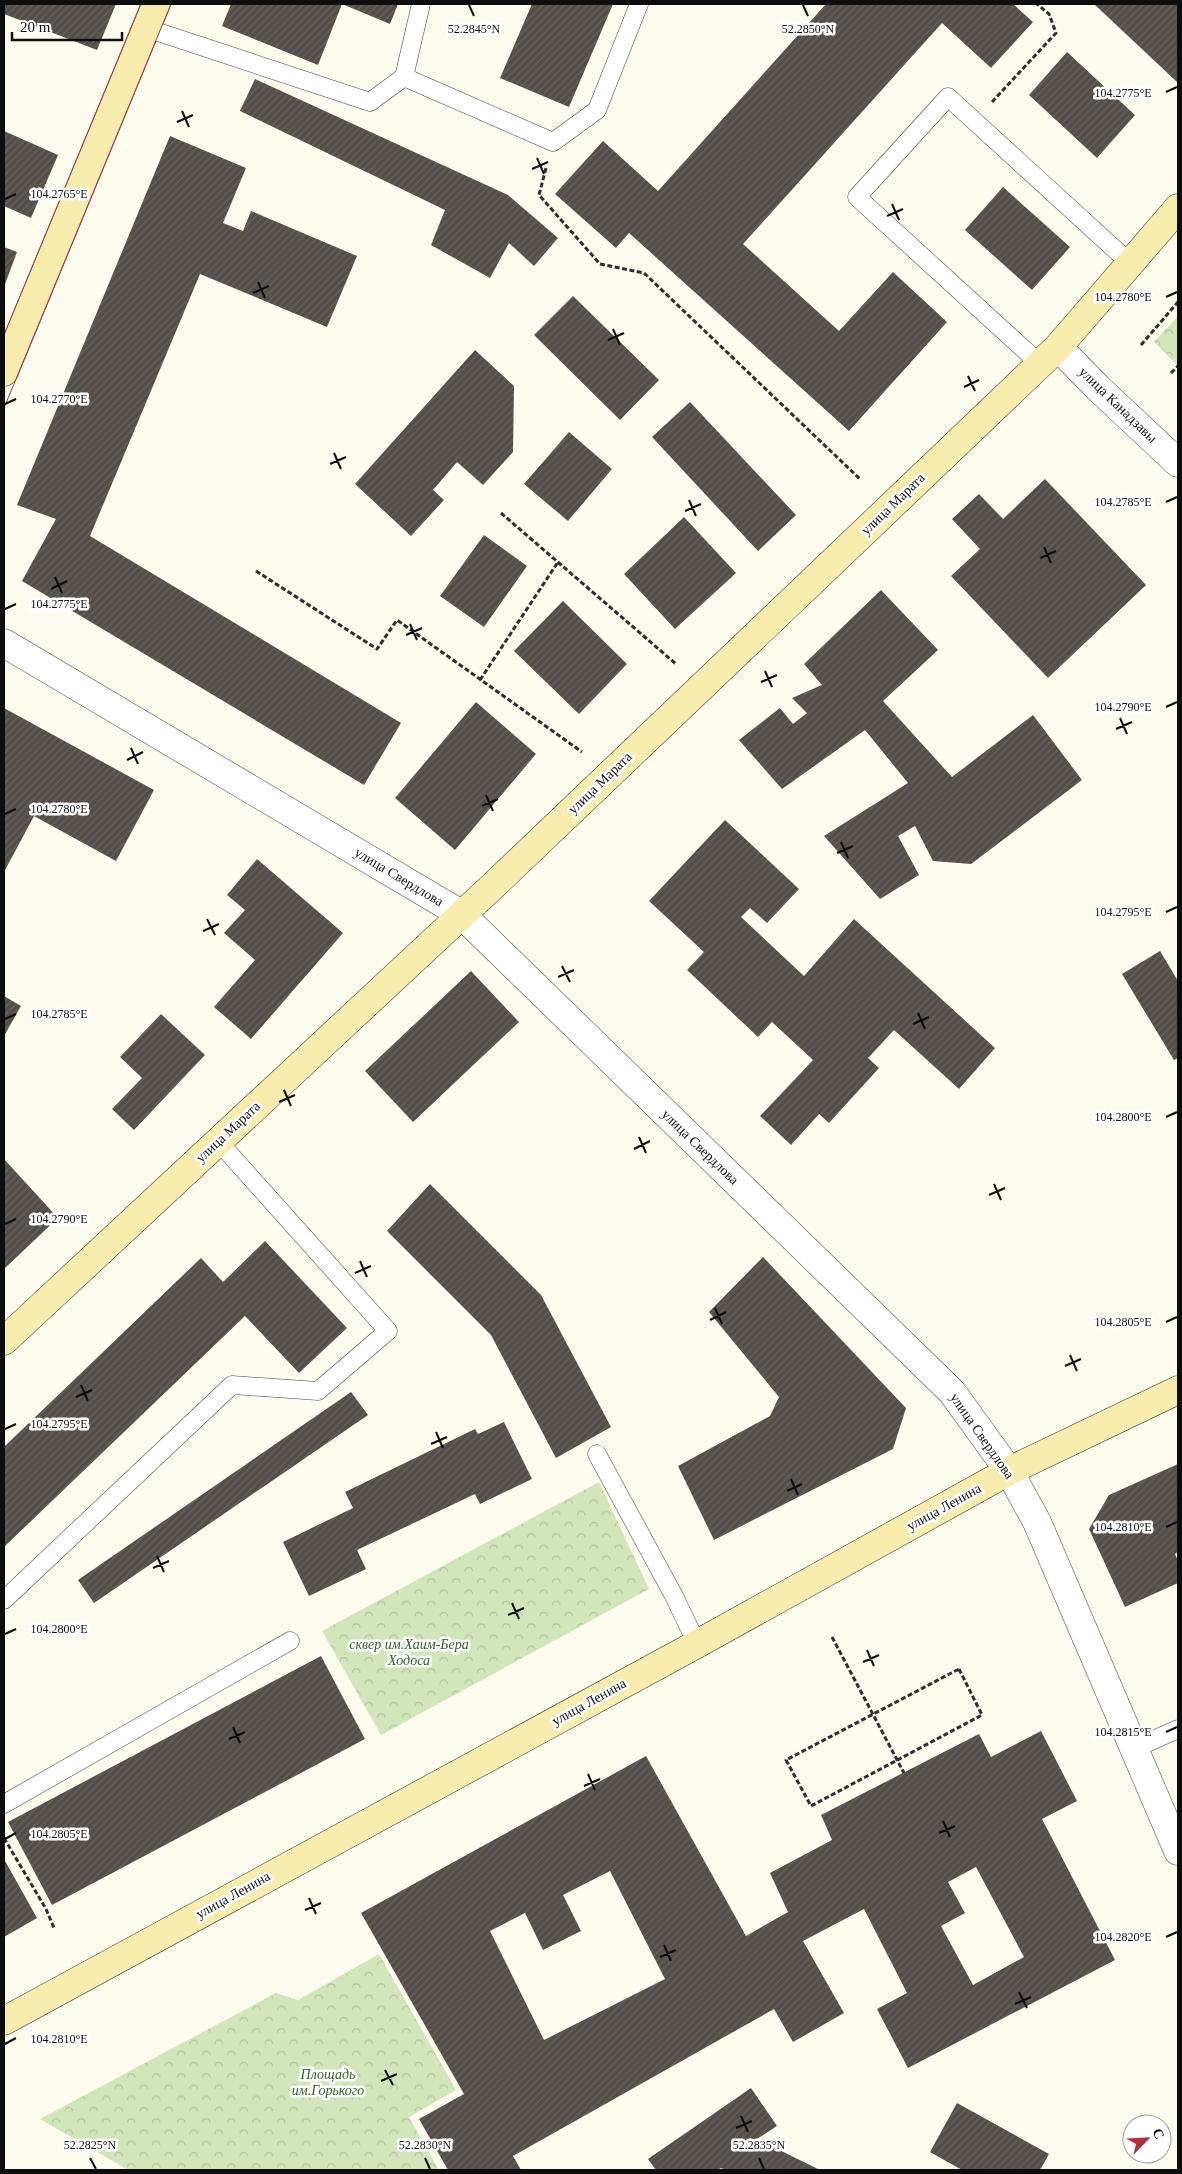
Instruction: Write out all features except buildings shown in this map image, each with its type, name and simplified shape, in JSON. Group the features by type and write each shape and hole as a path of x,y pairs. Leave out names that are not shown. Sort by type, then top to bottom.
{"main road":[{"path":"4,372 151,16"},
{"name":"улица Марата","path":"4,1341 461,914 1049,355 1132,264 1178,208"},
{"name":"улица Ленина","path":"4,2021 697,1644 1008,1471 1178,1390"}],"street":[{"name":"улица Канадзавы","path":"1049,355 1098,388 1178,463"},
{"name":"улица Свердлова","path":"4,642 461,914 952,1392 1008,1471 1037,1522 1178,1851"}],"lane":[{"path":"151,16 370,102 404,77 421,4"},
{"path":"404,77 553,142 597,110 639,4"},
{"path":"1049,355 857,198 948,97 1132,264"},
{"path":"4,1600 232,1385 318,1391 388,1331 218,1142"},
{"path":"597,1454 697,1644"},
{"path":"4,1804 290,1641"},
{"path":"1133,1749 1178,1729"}],"path":[{"path":"974,121 1056,33 1049,14 1037,4"},
{"path":"553,142 539,195 600,264 644,273 861,480"},
{"path":"1141,345 1178,302"},
{"path":"1172,373 1178,366"},
{"path":"501,513 676,664"},
{"path":"480,680 558,562"},
{"path":"256,571 377,649 397,620 582,752"},
{"path":"832,1637 904,1773"},
{"path":"959,1669 982,1715 897,1760 811,1806 786,1760 959,1669"},
{"path":"4,1838 46,1909 54,1928"}],"green space":[{"path":"1178,316 1178,366 1154,342"},
{"name":"сквер им.Хаим-Бера Ходоса","path":"599,1482 649,1589 381,1735 322,1631"},
{"name":"Площадь им.Горького","path":"379,1954 456,2090 409,2117 439,2170 128,2170 40,2119 276,1993 298,2000"}],"tram line":[{"path":"4,335 141,4"},
{"path":"4,408 171,4"}]}
